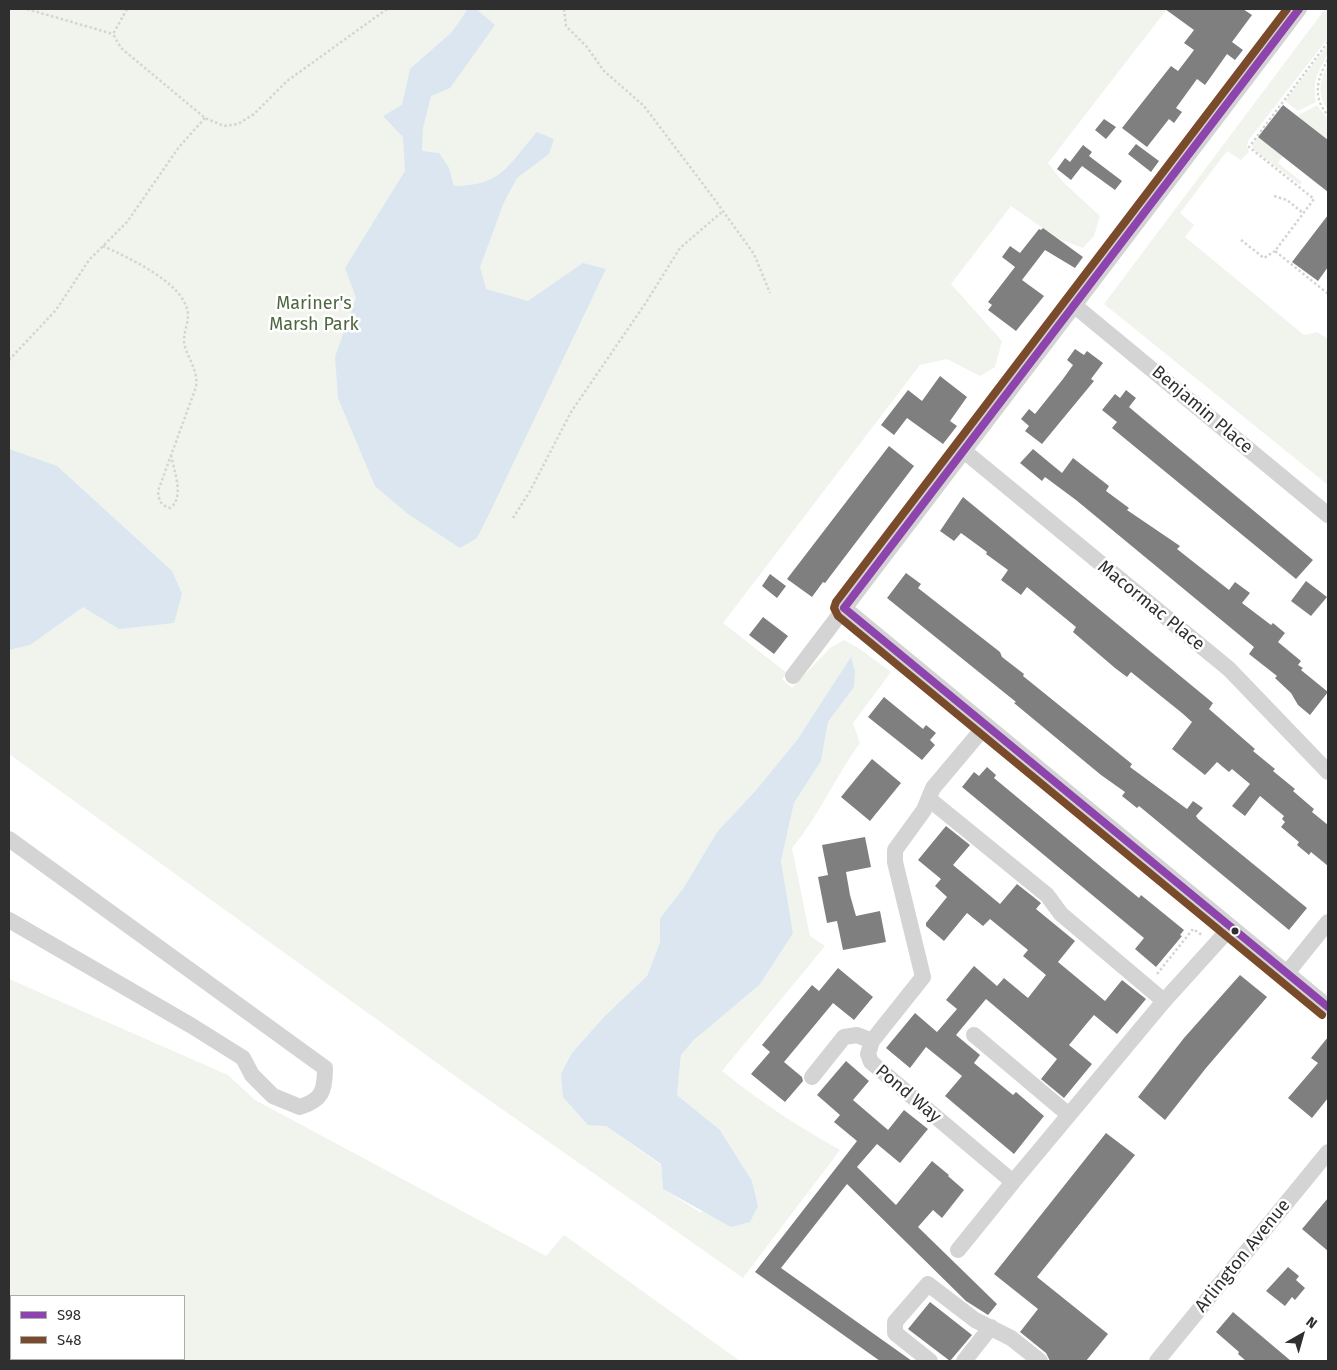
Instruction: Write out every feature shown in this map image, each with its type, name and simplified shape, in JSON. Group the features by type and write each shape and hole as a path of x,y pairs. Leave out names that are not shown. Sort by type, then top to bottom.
{"street":[{"path":"794,676 1299,9"},
{"name":"Benjamin Place","path":"1075,306 1328,514"},
{"name":"Macormac Place","path":"964,451 1229,670 1328,772"},
{"path":"844,608 1328,1007"},
{"name":"Pond Way","path":"986,725 933,788 929,799 895,850 894,862 923,977 872,1041 868,1054 871,1062 1013,1182"},
{"path":"929,799 1047,895 1061,914 1164,1001"},
{"path":"9,839 325,1068 323,1089 314,1103 300,1107 273,1096 252,1075 243,1058 192,1026 9,920"},
{"path":"1287,973 1328,922"},
{"path":"958,1250 1164,1001 1231,928"},
{"path":"812,1077 844,1037 857,1035 872,1041"},
{"path":"974,1035 1070,1114"},
{"name":"Arlington Avenue","path":"1157,1361 1328,1152"},
{"path":"930,1361 895,1332 895,1322 928,1284 975,1320 1011,1338 1040,1361"},
{"path":"964,1361 991,1327"}],"path":[{"path":"27,9 113,34 121,48 205,118 224,126 238,124 254,114 287,81 387,9"},
{"path":"113,34 126,9"},
{"path":"564,9 566,26 587,46 604,71 644,106 724,211 754,254 770,293"},
{"path":"1241,240 1264,258 1275,251 1314,199 1250,150 1249,145 1328,42"},
{"path":"1328,60 1320,76 1317,92 1323,108 1328,114"},
{"path":"9,360 56,310 89,260 127,222 179,147 205,118"},
{"path":"1274,196 1287,200 1303,213"},
{"path":"514,518 571,412 645,304 680,248 724,211"},
{"path":"103,246 137,262 157,275 184,302 188,310 184,335 185,346 197,375 196,387 158,491 159,500 170,508 175,505 178,498 171,456"},
{"path":"1275,251 1327,293 1328,291"},
{"path":"1151,981 1194,929 1202,935 1208,928"}],"green space":[{"name":"Mariner's Marsh Park","path":"9,9 1167,9 1048,163 1063,182 1100,216 1094,236 1083,248 1057,238 1011,206 951,284 1002,341 995,367 980,376 947,359 920,365 723,623 787,673 782,679 792,688 830,648 844,640 860,649 891,672 853,723 860,743 811,823 792,848 810,936 825,946 722,1071 779,1113 840,1150 743,1278 469,1086 9,754","holes":["851,658 854,687 828,722 821,761 794,803 781,861 793,933 681,1055 677,1095 720,1130 752,1181 758,1206 700,1212 663,1189 661,1165 606,1126 572,1053 647,976 660,942 660,918 683,890 717,832 757,789 797,740"]},
{"path":"1325,9 1328,9 1328,38 1248,141 1247,147 1249,152 1241,160 1227,151 1180,213 1194,225 1185,237 1304,335 1317,332 1328,339 1328,485 1104,304"},
{"path":"1328,45 1325,59 1315,83 1316,102 1298,111 1285,101"},
{"path":"1328,65 1328,110 1324,105 1320,88"},
{"path":"1317,105 1328,119 1328,140 1297,116"},
{"path":"1258,137 1283,156 1278,163 1302,182 1300,185 1254,150 1252,145"},
{"path":"9,979 228,1075 255,1100 546,1256 564,1235 740,1361 9,1361"}],"shaded area":[{"path":"468,9 476,9 495,25 450,88 431,96 423,128 422,151 439,153 449,168 454,186 470,185 494,178 503,171 537,132 554,139 549,154 517,178 504,202 480,267 486,289 528,301 583,263 606,269 477,538 460,548 408,514 375,486 338,398 335,357 356,298 345,268 405,171 403,137 383,116 402,105 410,69 452,32"},
{"path":"9,449 57,466 172,571 182,594 174,623 119,629 83,607 30,645 9,650"},
{"path":"851,657 855,671 854,687 828,722 821,761 794,803 781,861 793,933 760,984 694,1040 681,1055 677,1095 720,1130 752,1181 758,1206 750,1222 731,1227 663,1189 661,1164 606,1126 588,1125 563,1097 561,1074 572,1053 604,1017 647,976 660,942 660,918 683,889 717,832 757,789 797,740"}],"building":[{"path":"1165,9 1243,9 1252,15 1232,42 1243,50 1235,60 1227,54 1205,85 1197,79 1176,108 1182,112 1174,123 1169,119 1147,147 1122,128 1171,66 1178,71 1194,50 1184,43 1194,30"},
{"path":"1283,105 1328,140 1328,192 1258,137"},
{"path":"1104,119 1116,127 1106,139 1095,130"},
{"path":"1136,144 1159,161 1151,172 1128,154"},
{"path":"1083,145 1092,152 1089,156 1122,181 1115,190 1082,166 1071,180 1057,169 1065,158 1070,162"},
{"path":"1328,215 1328,267 1318,281 1292,262"},
{"path":"1043,228 1083,257 1075,268 1045,250 1022,280 1044,296 1016,331 988,310 992,305 988,302 1015,267 1002,257 1010,246 1020,253 1039,229"},
{"path":"1075,349 1084,355 1087,351 1103,363 1091,379 1094,381 1042,444 1025,431 1029,426 1021,419 1029,409 1035,414 1063,379 1073,365 1067,360"},
{"path":"940,376 967,397 950,421 957,426 943,444 907,418 894,435 881,425 908,390 922,401"},
{"path":"1126,390 1136,398 1129,407 1313,560 1296,579 1112,428 1117,422 1102,410 1115,394 1120,398"},
{"path":"889,446 914,466 825,583 823,582 812,597 787,579"},
{"path":"1033,449 1062,473 1073,458 1109,486 1106,491 1129,508 1127,510 1180,546 1177,549 1229,590 1235,582 1250,593 1242,603 1285,633 1278,642 1301,661 1298,665 1303,668 1301,670 1328,692 1310,715 1298,705 1291,693 1275,678 1277,676 1249,654 1254,647 1076,500 1045,477 1042,481 1020,463"},
{"path":"963,497 1213,703 1209,709 1255,749 1253,751 1275,769 1273,771 1295,789 1293,791 1314,809 1312,812 1328,825 1328,866 1311,852 1309,855 1297,845 1299,842 1281,827 1285,822 1282,819 1284,816 1260,796 1245,816 1232,806 1250,784 1232,769 1229,772 1217,762 1205,775 1172,749 1192,722 1182,713 1131,672 1127,677 1115,668 1073,632 1076,627 1027,587 1021,595 1001,580 1008,570 986,554 987,552 961,533 954,541 940,531"},
{"path":"906,573 921,584 918,588 1000,652 1002,657 1024,674 1023,676 1132,764 1130,767 1187,809 1193,801 1203,808 1196,816 1198,819 1307,908 1289,930 1139,806 1137,808 1122,796 1125,792 1101,775 1014,703 1016,702 887,598"},
{"path":"770,574 786,586 777,598 762,586"},
{"path":"1306,581 1327,597 1311,616 1291,601"},
{"path":"763,617 788,636 774,654 749,635"},
{"path":"884,697 923,729 926,725 936,733 930,740 935,745 922,760 868,717"},
{"path":"872,759 901,783 870,821 841,797"},
{"path":"987,767 996,775 994,778 1100,866 1139,898 1141,895 1184,930 1180,935 1182,936 1156,967 1135,949 1144,938 962,787 974,772 979,776"},
{"path":"946,826 970,845 953,865 1000,904 1017,884 1041,903 1036,909 1075,941 1058,962 1105,1001 1122,980 1146,999 1117,1034 1094,1015 1088,1022 1069,1045 1092,1064 1064,1098 1041,1079 1057,1059 986,999 956,1035 980,1055 974,1063 1013,1095 1016,1092 1044,1116 1014,1154 945,1096 962,1076 926,1047 910,1068 886,1048 915,1013 937,1032 957,1009 946,1000 974,966 997,986 1004,978 1028,998 1046,975 1023,956 1028,950 990,919 983,926 967,913 944,941 926,926 926,923 947,897 935,886 941,879 918,860"},
{"path":"865,837 871,867 846,872 850,895 856,916 880,911 886,942 843,950 837,921 827,923 818,877 828,875 822,845"},
{"path":"838,968 873,997 854,1020 833,1003 784,1062 802,1077 803,1081 785,1102 751,1074 770,1052 762,1045 812,985 819,991"},
{"path":"1240,975 1267,997 1206,1068 1165,1120 1138,1097 1184,1038"},
{"path":"1328,1037 1328,1098 1312,1118 1288,1098 1318,1063 1311,1058"},
{"path":"846,1061 869,1081 853,1100 888,1130 904,1110 928,1129 900,1163 877,1144 857,1167 896,1205 932,1161 949,1175 964,1190 942,1218 933,1210 918,1227 997,1304 988,1315 966,1301 847,1184 781,1268 912,1361 880,1361 755,1272 857,1141 834,1122 840,1115 817,1095"},
{"path":"1106,1133 1135,1155 1037,1277 1108,1334 1086,1361 1050,1361 1046,1353 1020,1332 1038,1309 994,1274"},
{"path":"1328,1198 1328,1251 1302,1229"},
{"path":"1288,1267 1299,1276 1296,1280 1305,1288 1295,1300 1292,1297 1285,1306 1266,1291"},
{"path":"930,1302 972,1335 950,1361 908,1329"},
{"path":"1233,1312 1291,1361 1246,1361 1238,1354 1239,1352 1216,1332"}],"transit line":[{"name":"S48","path":"1287,9 836,602 834,608 838,616 1322,1015"},
{"name":"S98","path":"844,608 1299,9"},
{"name":"S98","path":"844,608 1328,1007"}]}
